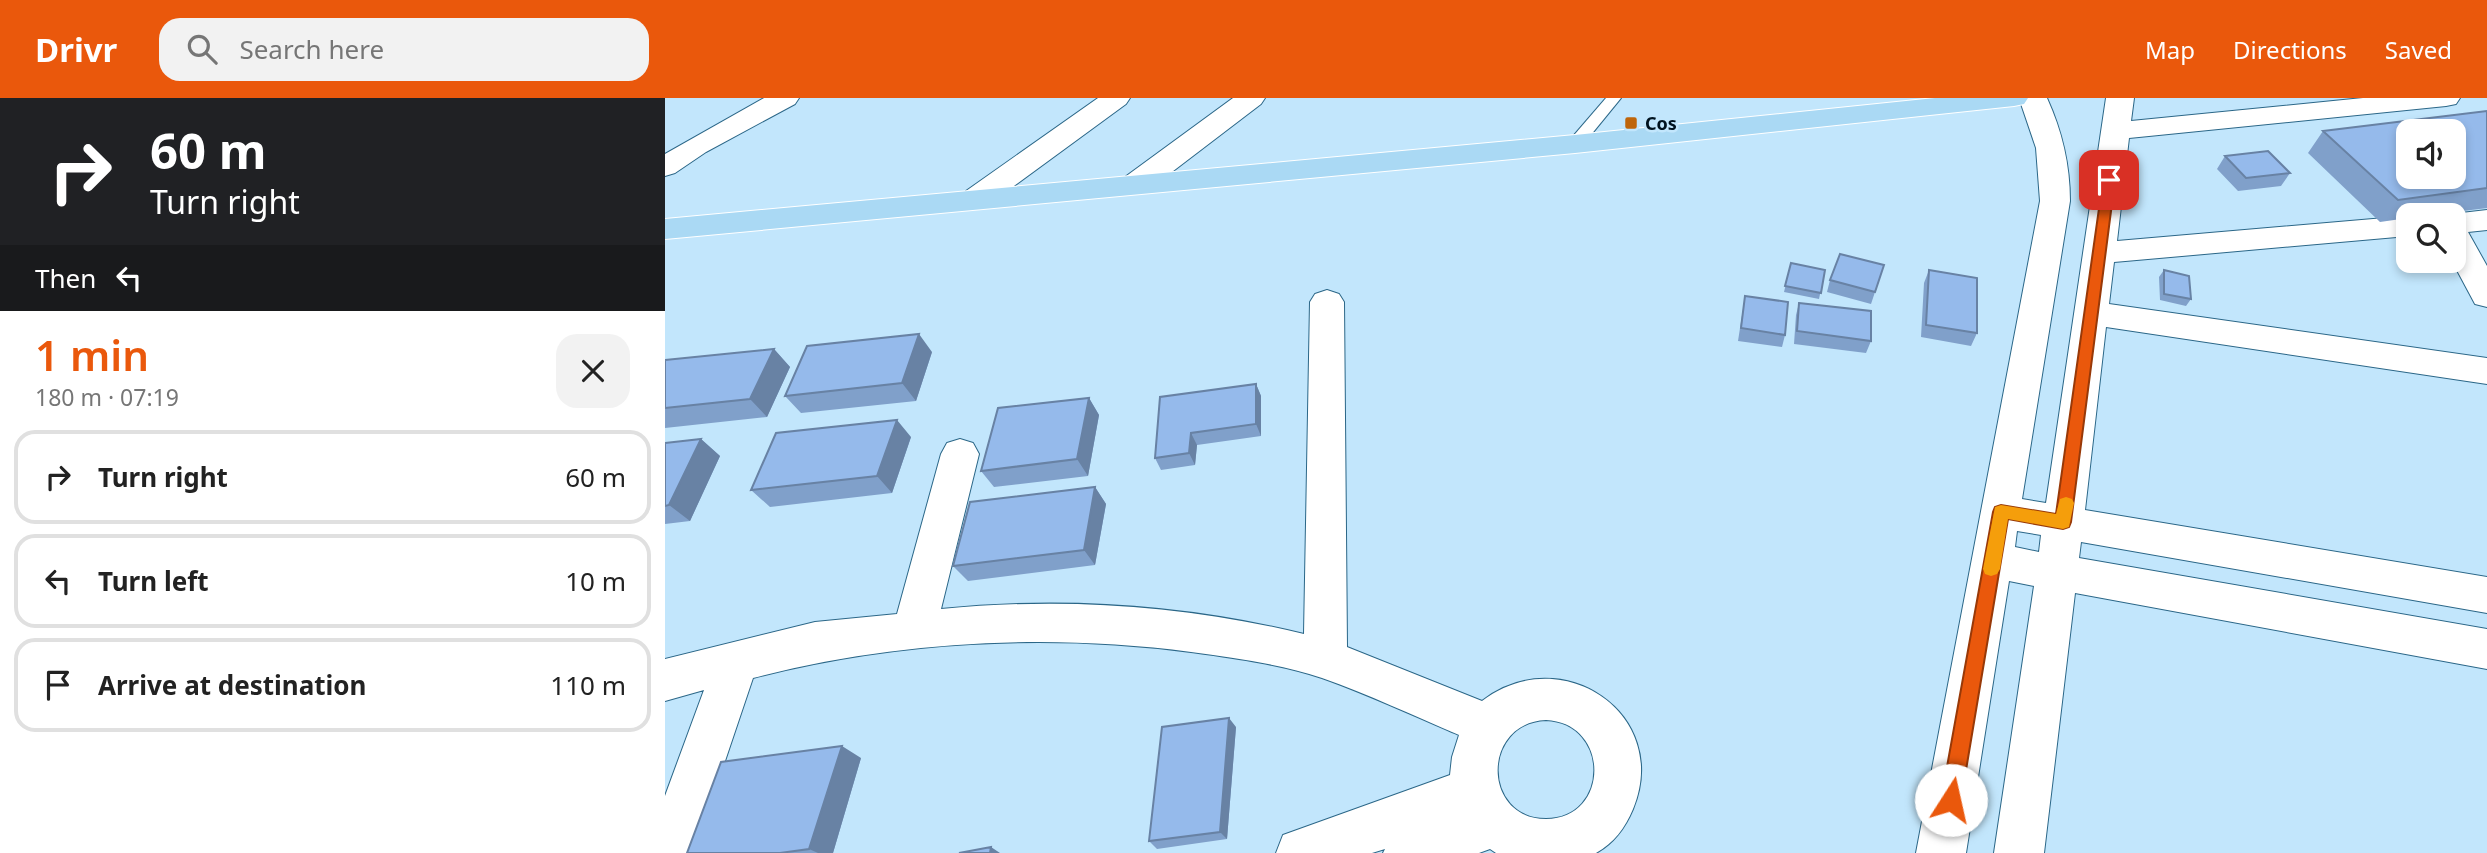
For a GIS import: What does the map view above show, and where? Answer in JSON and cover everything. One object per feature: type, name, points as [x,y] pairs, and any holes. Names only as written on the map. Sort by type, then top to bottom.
[{"type":"main road","points":[[665,229],[1575,144],[2014,98]]},
{"type":"street","points":[[665,167],[696,146],[785,98]]},
{"type":"street","points":[[977,198],[1116,98]]},
{"type":"street","points":[[1136,184],[1251,98]]},
{"type":"street","points":[[1941,853],[2055,201],[2054,160],[2049,138],[2033,98]]},
{"type":"street","points":[[2019,853],[2117,115],[2446,98]]},
{"type":"street","points":[[2466,221],[2487,219]]},
{"type":"street","points":[[2099,253],[2396,227]]},
{"type":"street","points":[[2466,256],[2487,296]]},
{"type":"street","points":[[1325,659],[1327,302]]},
{"type":"street","points":[[2091,313],[2487,371]]},
{"type":"street","points":[[914,630],[961,454]]},
{"type":"street","points":[[2001,512],[2487,595]]},
{"type":"street","points":[[1993,561],[2487,649]]},
{"type":"street","points":[[665,680],[815,642],[1002,622],[1077,623],[1249,640],[1325,659],[1490,726]]},
{"type":"street","points":[[669,853],[737,660]]},
{"type":"street","points":[[1301,853],[1406,817],[1507,827],[1556,843],[1579,835],[1598,821],[1613,802],[1620,779],[1619,756],[1611,735],[1598,718],[1578,705],[1555,699],[1531,701],[1509,710],[1490,726],[1478,747],[1472,771],[1507,827]]},
{"type":"street","points":[[1408,853],[1507,827]]},
{"type":"lane","points":[[1575,144],[1614,98]]},
{"type":"building","points":[[2487,111],[2487,188],[2398,200],[2323,131],[2396,122],[2396,189],[2466,189],[2466,119],[2421,119]]},
{"type":"building","points":[[2268,151],[2290,173],[2246,178],[2225,156]]},
{"type":"building","points":[[1840,254],[1884,265],[1875,292],[1830,280]]},
{"type":"building","points":[[1791,263],[1825,270],[1821,293],[1785,286]]},
{"type":"building","points":[[1929,270],[1977,278],[1977,333],[1926,325]]},
{"type":"building","points":[[2164,270],[2189,276],[2191,299],[2164,294]]},
{"type":"building","points":[[1745,296],[1788,302],[1785,335],[1741,328]]},
{"type":"building","points":[[1799,303],[1871,311],[1871,341],[1797,331]]},
{"type":"building","points":[[919,334],[902,383],[785,396],[807,346]]},
{"type":"building","points":[[774,349],[750,399],[665,408],[665,360]]},
{"type":"building","points":[[1256,384],[1256,424],[1191,433],[1189,453],[1155,458],[1160,397]]},
{"type":"building","points":[[1089,398],[1077,459],[981,471],[998,408]]},
{"type":"building","points":[[897,420],[877,476],[751,490],[776,433]]},
{"type":"building","points":[[701,439],[669,505],[665,506],[665,443]]},
{"type":"building","points":[[1095,487],[1084,550],[953,566],[970,502]]},
{"type":"building","points":[[1229,718],[1220,832],[1149,841],[1162,727]]},
{"type":"building","points":[[842,746],[809,849],[780,853],[687,853],[721,762]]},
{"type":"building","points":[[991,847],[990,853],[959,853]]},
{"type":"slow traffic","points":[[1991,569],[2001,512],[2063,522],[2066,503]]},
{"type":"place","name":"Cos","points":[[1631,123]]},
{"type":"route","points":[[1951,800],[2001,512],[2063,522],[2109,180]]}]
